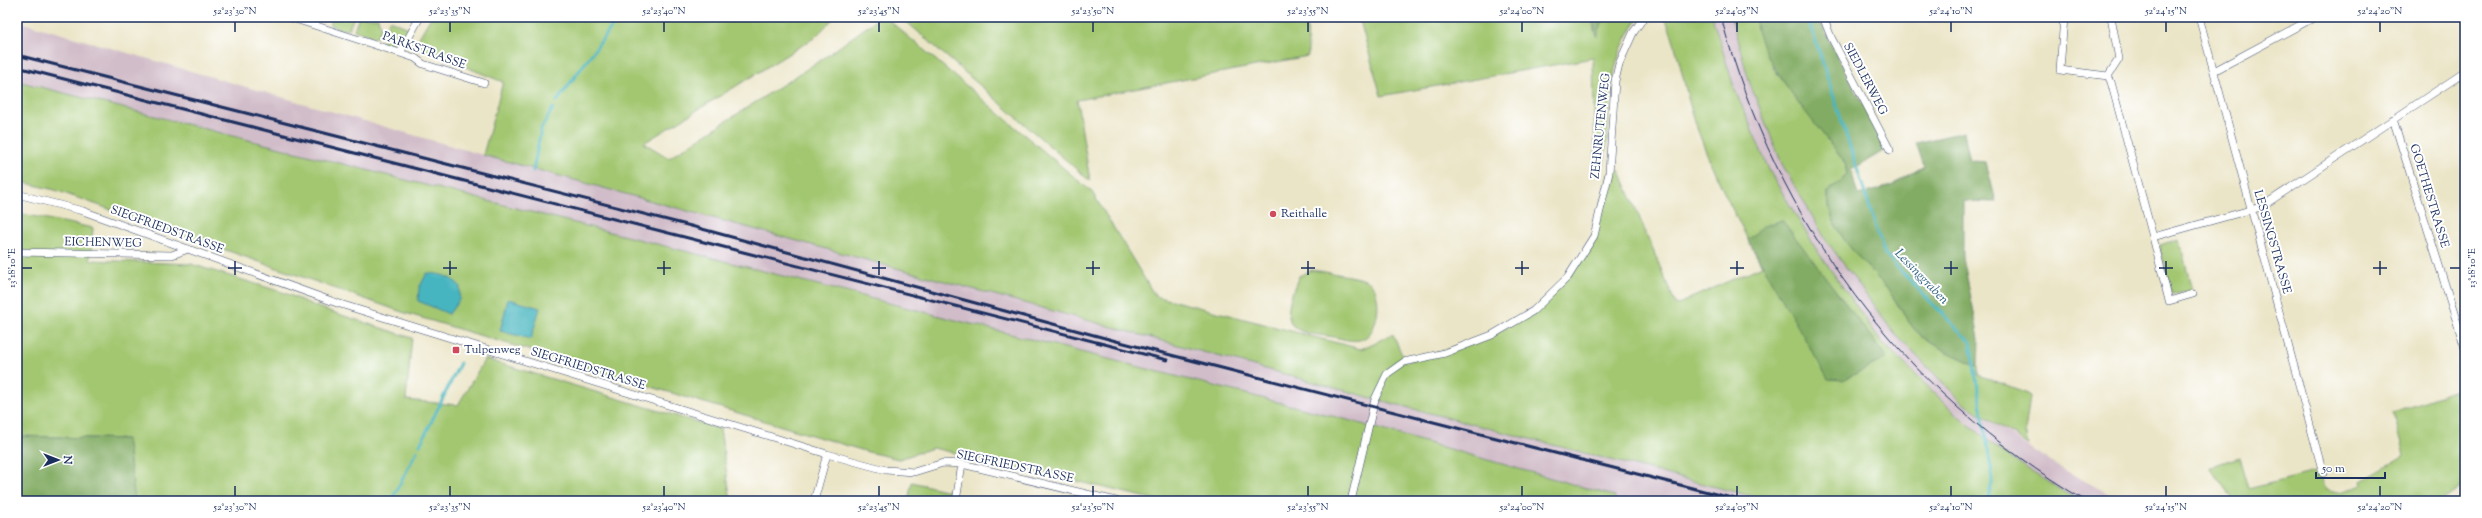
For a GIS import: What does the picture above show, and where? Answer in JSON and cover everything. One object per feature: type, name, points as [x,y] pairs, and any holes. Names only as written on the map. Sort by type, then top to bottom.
[{"type":"street","name":"PARKSTRASSE","points":[[289,17],[415,58],[423,64],[484,83]]},
{"type":"street","points":[[400,53],[420,17]]},
{"type":"street","name":"ZEHNRUTENWEG","points":[[1351,501],[1375,399],[1386,374],[1404,362],[1445,353],[1492,336],[1533,311],[1568,277],[1594,236],[1609,173],[1614,99],[1619,64],[1632,33],[1644,17]]},
{"type":"street","name":"SIEDLERWEG","points":[[1823,17],[1831,37],[1890,150]]},
{"type":"street","points":[[2064,17],[2060,70],[2108,76]]},
{"type":"street","points":[[2108,76],[2119,59],[2110,17]]},
{"type":"street","name":"LESSINGSTRASSE","points":[[2199,17],[2250,210],[2282,320],[2323,473]]},
{"type":"street","points":[[2214,71],[2315,17]]},
{"type":"street","points":[[2153,237],[2261,207],[2465,72]]},
{"type":"street","points":[[2108,76],[2119,108],[2170,301],[2193,294]]},
{"type":"street","name":"GOETHESTRASSE","points":[[2393,119],[2465,348]]},
{"type":"street","name":"SIEGFRIEDSTRASSE","points":[[17,194],[83,211],[337,303],[827,454],[886,470],[914,472],[943,463],[962,464],[1116,501]]},
{"type":"street","name":"EICHENWEG","points":[[17,252],[172,255],[188,249]]},
{"type":"street","points":[[814,501],[827,454]]},
{"type":"street","points":[[956,501],[962,464]]},
{"type":"shaded area","points":[[1712,17],[1731,17],[1750,84],[1782,164],[1826,240],[1893,332],[1963,403],[2055,465],[2122,501],[2079,501],[2007,456],[1955,413],[1881,341],[1816,249],[1770,172],[1735,90]]},
{"type":"shaded area","points":[[17,21],[483,155],[1375,399],[1770,501],[1617,501],[1614,496],[1344,419],[17,81]]},
{"type":"green space","points":[[333,17],[354,17],[349,29],[341,30],[330,25]]},
{"type":"green space","points":[[359,17],[378,18],[381,27],[377,38],[354,30]]},
{"type":"green space","points":[[431,17],[835,17],[814,38],[644,143],[669,158],[824,58],[880,17],[885,17],[1092,192],[1155,296],[1361,349],[1393,334],[1405,362],[1492,336],[1533,311],[1568,277],[1594,236],[1609,173],[1620,171],[1676,305],[1762,266],[1727,198],[1704,146],[1697,128],[1665,17],[1712,17],[1735,90],[1770,172],[1816,249],[1881,341],[1955,413],[2007,456],[2079,501],[1770,501],[1375,399],[483,155],[503,82],[414,46]]},
{"type":"green space","points":[[901,17],[1307,17],[1308,56],[1077,100],[1090,181]]},
{"type":"green space","points":[[1359,17],[1592,17],[1594,31],[1604,17],[1639,17],[1620,53],[1614,71],[1604,164],[1601,168],[1595,161],[1593,58],[1381,96]]},
{"type":"green space","points":[[1592,17],[1604,17],[1597,37]]},
{"type":"green space","points":[[1731,17],[1757,17],[1756,21],[1774,69],[1845,163],[1847,175],[1828,192],[1829,207],[1840,234],[1893,296],[1909,322],[1918,333],[1937,346],[1978,367],[1978,375],[2028,393],[2030,397],[2025,431],[2028,445],[1963,403],[1893,332],[1826,240],[1782,164],[1750,84]]},
{"type":"green space","points":[[1757,17],[1819,17],[1828,39],[1887,149],[1851,170],[1858,195],[1891,186],[1924,166],[1916,143],[1964,132],[1970,161],[1986,162],[1996,202],[1963,201],[1963,257],[1979,339],[1978,367],[1937,346],[1918,333],[1909,322],[1893,296],[1840,234],[1829,207],[1828,192],[1847,175],[1845,163],[1790,92],[1776,70],[1764,49],[1757,31]]},
{"type":"green space","points":[[389,20],[409,28],[398,43],[385,44],[382,42]]},
{"type":"green space","points":[[17,81],[1344,419],[1614,496],[1617,501],[1161,501],[933,448],[899,459],[868,452],[402,312],[55,190],[17,181]]},
{"type":"green space","points":[[17,213],[93,228],[90,260],[191,264],[285,293],[317,307],[412,338],[406,400],[458,405],[485,359],[720,429],[731,501],[135,501],[127,439],[17,436]]},
{"type":"green space","points":[[1782,220],[1887,358],[1843,380],[1828,379],[1748,240],[1762,227]]},
{"type":"green space","points":[[2179,239],[2192,290],[2172,295],[2159,245]]},
{"type":"green space","points":[[1312,270],[1359,278],[1369,282],[1376,294],[1378,310],[1374,326],[1366,337],[1358,340],[1350,340],[1309,333],[1294,327],[1290,321],[1289,314],[1291,297],[1299,276]]},
{"type":"green space","points":[[2465,387],[2465,485],[2441,501],[2229,501],[2232,498],[2209,467],[2239,457],[2248,489],[2319,471],[2326,490],[2331,492],[2344,491],[2363,484],[2362,480],[2405,455],[2393,412]]},
{"type":"green space","points":[[17,436],[127,439],[135,501],[17,501]]},
{"type":"green space","points":[[912,482],[953,492],[951,501],[908,501]]},
{"type":"water","points":[[427,273],[445,276],[460,286],[459,300],[449,314],[418,301],[419,288]]},
{"type":"water","points":[[508,299],[540,308],[531,339],[500,331]]},
{"type":"waterway","points":[[557,101],[619,17]]},
{"type":"waterway","name":"Lessinggraben","points":[[1808,17],[1885,255],[1970,342],[1993,480],[1987,501]]},
{"type":"waterway","points":[[533,171],[541,129],[553,108]]},
{"type":"waterway","points":[[420,445],[460,363]]},
{"type":"waterway","points":[[391,501],[417,451]]},
{"type":"tram line","points":[[1721,17],[1745,93],[1776,165],[1812,232],[1855,296],[1904,355],[1959,408],[2019,457],[2086,501]]},
{"type":"railway","points":[[17,55],[691,226],[1116,341],[1743,501]]},
{"type":"railway","points":[[17,67],[1167,360]]},
{"type":"place","name":"Reithalle","points":[[1273,214]]},
{"type":"place","name":"Tulpenweg","points":[[456,350]]}]
